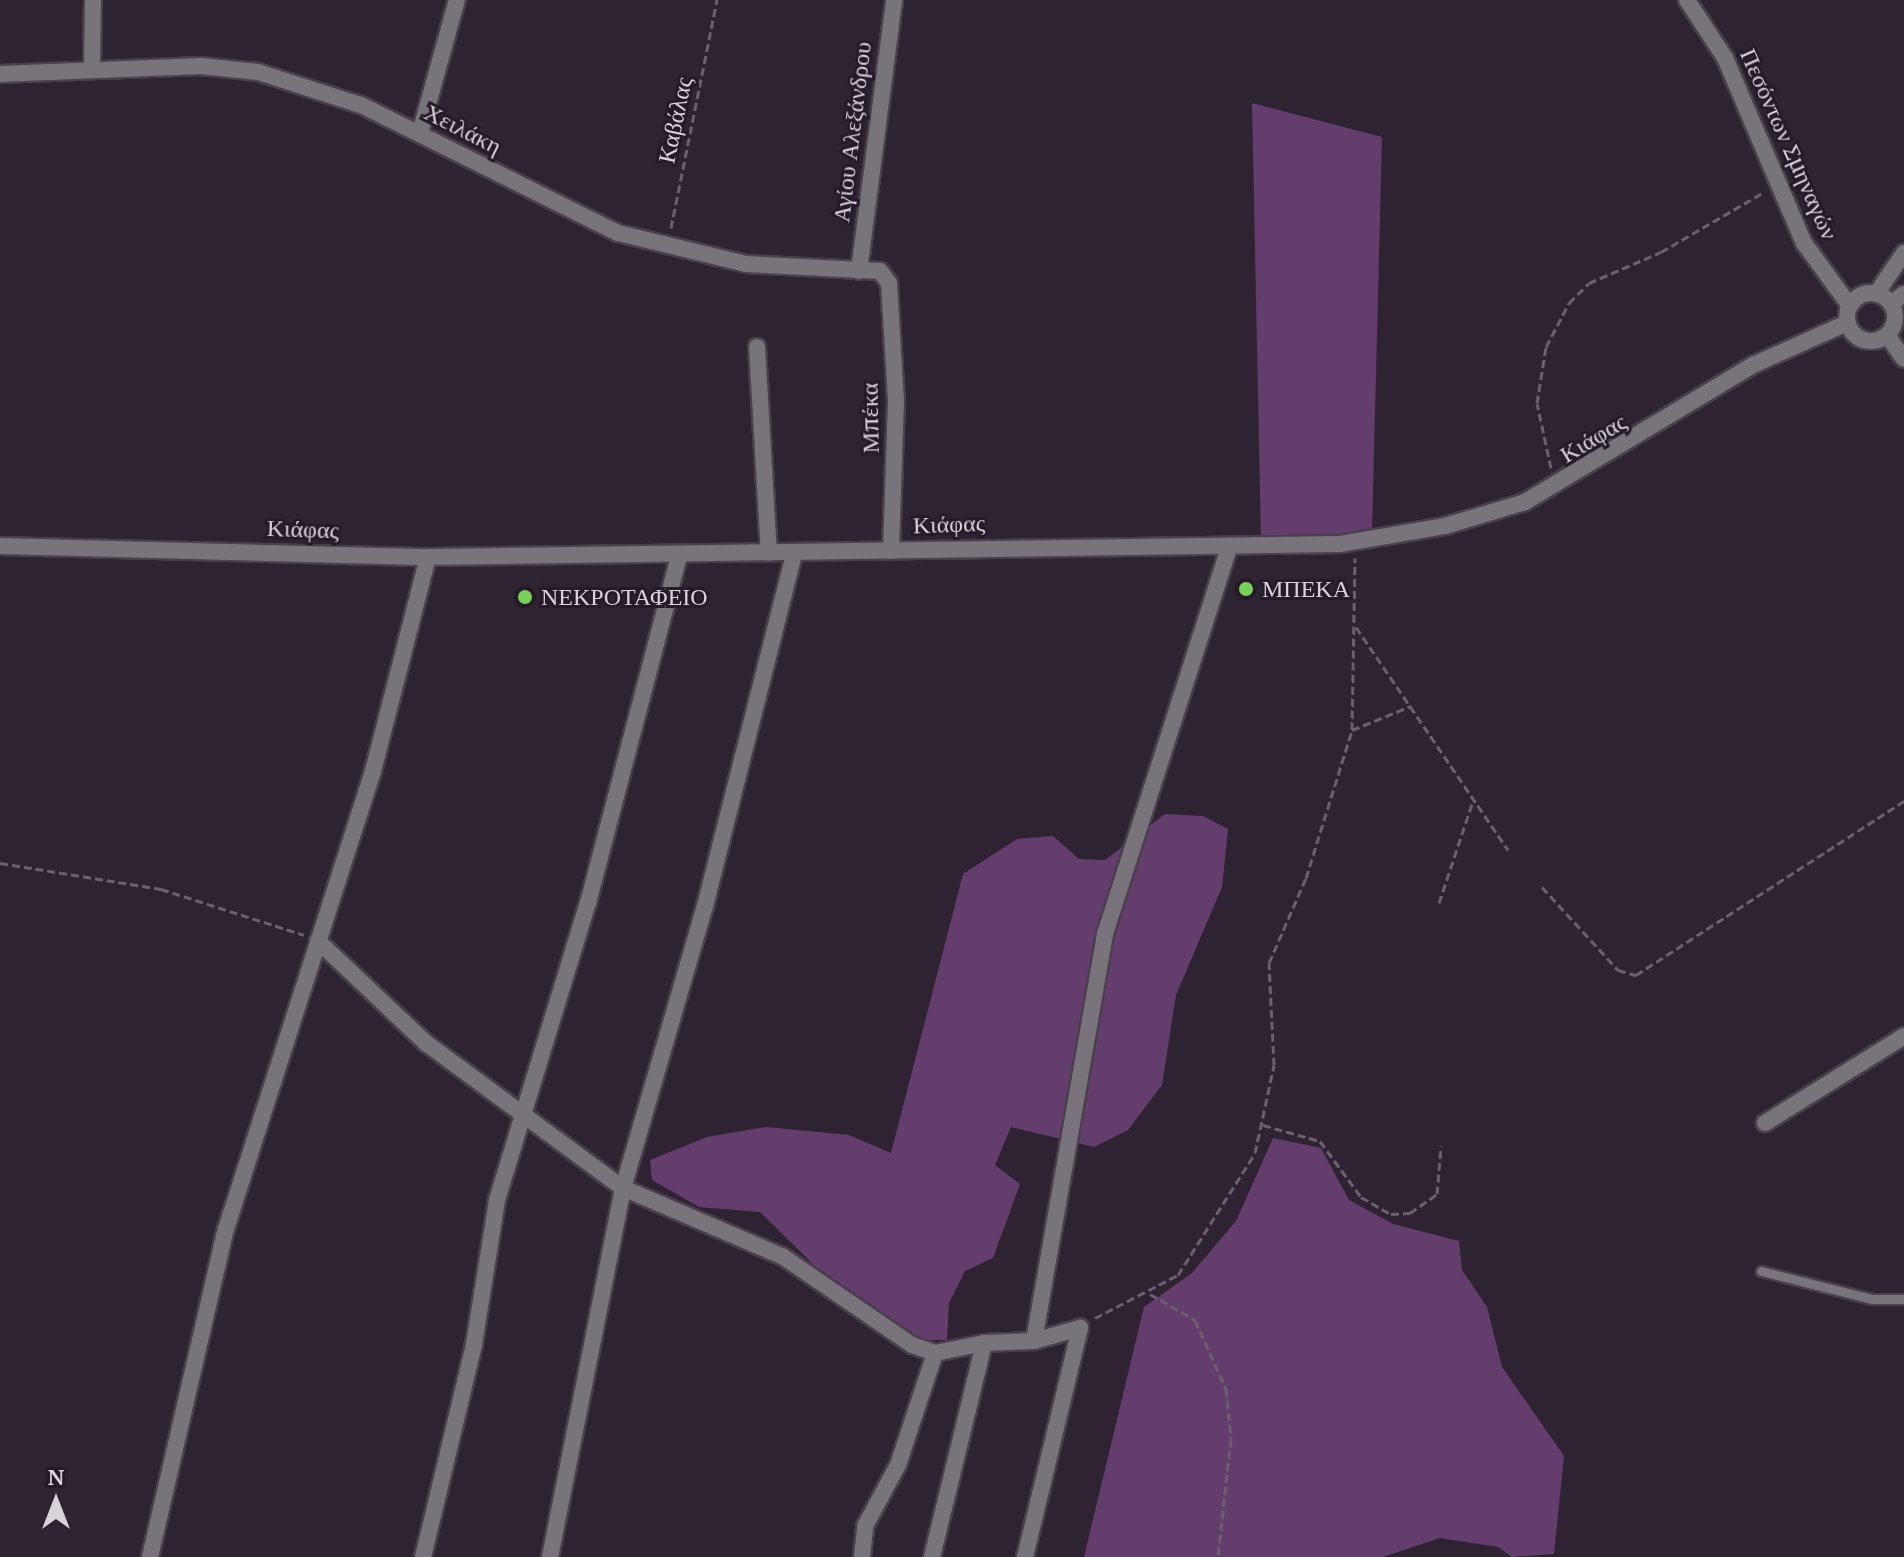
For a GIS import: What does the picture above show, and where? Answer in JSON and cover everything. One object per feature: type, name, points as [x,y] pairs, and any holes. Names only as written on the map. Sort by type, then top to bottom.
[{"type":"street","points":[[92,68],[93,0]]},
{"type":"street","points":[[420,133],[457,0]]},
{"type":"street","name":"Αγίου Αλεξάνδρου","points":[[859,271],[894,0]]},
{"type":"street","name":"Πεσόντων Σμηναγών","points":[[1687,0],[1725,58],[1804,243],[1850,306]]},
{"type":"street","name":"Χειλάκη","points":[[0,74],[92,68],[258,72],[309,84],[420,133],[530,194],[667,248],[746,264],[880,271],[889,283]]},
{"type":"street","points":[[1876,294],[1898,299],[1895,320],[1887,335],[1864,340],[1847,323],[1850,306],[1876,294],[1904,253]]},
{"type":"street","name":"Μπέκα","points":[[889,283],[896,400],[891,551]]},
{"type":"street","name":"Κιάφας","points":[[0,546],[428,557],[1229,548],[1355,542],[1492,515],[1561,485],[1753,365],[1847,323]]},
{"type":"street","points":[[1887,335],[1904,359]]},
{"type":"street","points":[[757,347],[769,553]]},
{"type":"street","points":[[1034,1341],[1105,934],[1229,548]]},
{"type":"street","points":[[550,1557],[623,1188],[701,921],[794,553]]},
{"type":"street","points":[[423,1557],[474,1344],[497,1200],[588,903],[679,555]]},
{"type":"street","points":[[150,1557],[226,1229],[373,771],[428,557]]},
{"type":"street","points":[[318,941],[344,972],[521,1116],[623,1188],[782,1256],[858,1311],[935,1353],[984,1343],[1034,1341],[1080,1328],[1025,1557]]},
{"type":"street","points":[[1765,1123],[1904,1036]]},
{"type":"street","points":[[932,1557],[984,1343]]},
{"type":"street","points":[[862,1557],[865,1526],[898,1465],[935,1353]]},
{"type":"lane","points":[[1761,1271],[1872,1299],[1904,1299]]},
{"type":"path","name":"Καβάλας","points":[[667,248],[717,0]]},
{"type":"path","points":[[1561,485],[1542,453],[1537,403],[1546,347],[1569,303],[1589,283],[1712,225],[1779,182]]},
{"type":"path","points":[[1080,1328],[1150,1294],[1196,1255],[1255,1153],[1274,1065],[1269,963],[1306,878],[1352,730],[1355,542]]},
{"type":"path","points":[[1356,627],[1508,850]]},
{"type":"path","points":[[1352,730],[1412,706]]},
{"type":"path","points":[[1439,903],[1473,801]]},
{"type":"path","points":[[1542,887],[1618,970],[1636,975],[1904,801]]},
{"type":"path","points":[[0,863],[161,889],[318,941]]},
{"type":"path","points":[[1263,1125],[1320,1141],[1361,1197],[1391,1214],[1410,1213],[1437,1194],[1441,1146]]},
{"type":"path","points":[[1150,1294],[1195,1320],[1226,1389],[1231,1439],[1218,1557]]},
{"type":"shaded area","points":[[1252,103],[1382,137],[1372,531],[1261,540]]},
{"type":"shaded area","points":[[1165,814],[1203,816],[1228,829],[1222,887],[1176,995],[1162,1085],[1128,1130],[1094,1147],[1011,1127],[995,1165],[1020,1184],[993,1258],[965,1271],[949,1303],[947,1340],[927,1340],[887,1322],[825,1276],[760,1212],[699,1207],[652,1180],[650,1160],[707,1137],[766,1127],[849,1135],[891,1153],[963,874],[1017,839],[1053,836],[1079,859],[1105,860]]},
{"type":"shaded area","points":[[1273,1138],[1321,1148],[1349,1200],[1393,1224],[1459,1241],[1462,1270],[1487,1307],[1502,1367],[1564,1456],[1554,1554],[1512,1557],[1498,1547],[1440,1538],[1383,1557],[1084,1557],[1144,1307],[1192,1273],[1236,1221]]},
{"type":"place","name":"ΜΠΕΚΑ","points":[[1246,589]]},
{"type":"place","name":"ΝΕΚΡΟΤΑΦΕΙΟ","points":[[525,597]]}]
